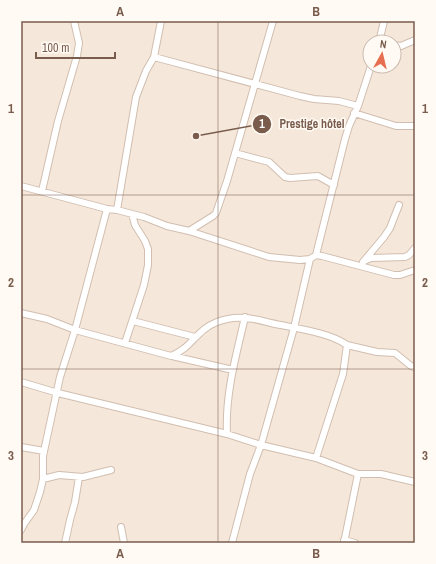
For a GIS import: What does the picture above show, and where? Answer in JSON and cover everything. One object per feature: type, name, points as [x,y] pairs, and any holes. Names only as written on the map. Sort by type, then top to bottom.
[{"type":"street","points":[[42,191],[58,121],[77,56],[78,43],[74,21]]},
{"type":"street","points":[[117,210],[136,97],[146,71],[154,57],[161,21]]},
{"type":"street","points":[[189,231],[216,213],[273,21]]},
{"type":"street","points":[[381,34],[384,21]]},
{"type":"street","points":[[402,46],[415,40]]},
{"type":"street","points":[[154,57],[300,96],[339,101],[358,106]]},
{"type":"street","points":[[21,186],[154,220],[167,226],[189,231],[269,257],[290,260],[310,259],[316,255],[345,139],[368,74]]},
{"type":"street","points":[[354,113],[396,126],[415,126]]},
{"type":"street","points":[[235,152],[269,162],[285,177],[318,176],[334,185]]},
{"type":"street","points":[[360,264],[390,228],[399,205]]},
{"type":"street","points":[[21,530],[38,502],[43,479],[44,451],[64,361],[75,330],[107,209]]},
{"type":"street","points":[[125,343],[144,285],[148,265],[148,250],[145,241],[135,225],[132,214]]},
{"type":"street","points":[[360,264],[371,258],[405,257],[415,248]]},
{"type":"street","points":[[316,255],[360,264],[394,275],[400,275],[415,270]]},
{"type":"street","points":[[232,543],[250,474],[261,445],[294,328],[310,259]]},
{"type":"street","points":[[21,313],[47,319],[75,330],[171,356],[233,370]]},
{"type":"street","points":[[227,434],[227,405],[233,370],[245,318]]},
{"type":"street","points":[[171,356],[183,350],[205,328],[218,321],[245,318],[336,338],[347,345],[377,352],[395,353],[411,366],[415,367]]},
{"type":"street","points":[[133,321],[195,337]]},
{"type":"street","points":[[316,458],[342,374],[347,345]]},
{"type":"street","points":[[21,382],[58,393],[227,434],[261,445],[316,458],[358,474],[381,474],[415,482]]},
{"type":"street","points":[[21,447],[44,451]]},
{"type":"street","points":[[43,479],[59,475],[79,477],[89,476],[110,470]]},
{"type":"street","points":[[355,543],[344,542],[358,474]]},
{"type":"street","points":[[65,543],[75,502],[79,477]]},
{"type":"street","points":[[122,527],[124,543]]},
{"type":"shaded area","points":[[21,21],[415,21],[415,543],[21,543]]},
{"type":"place","name":"Prestige hôtel","points":[[196,136]]}]
